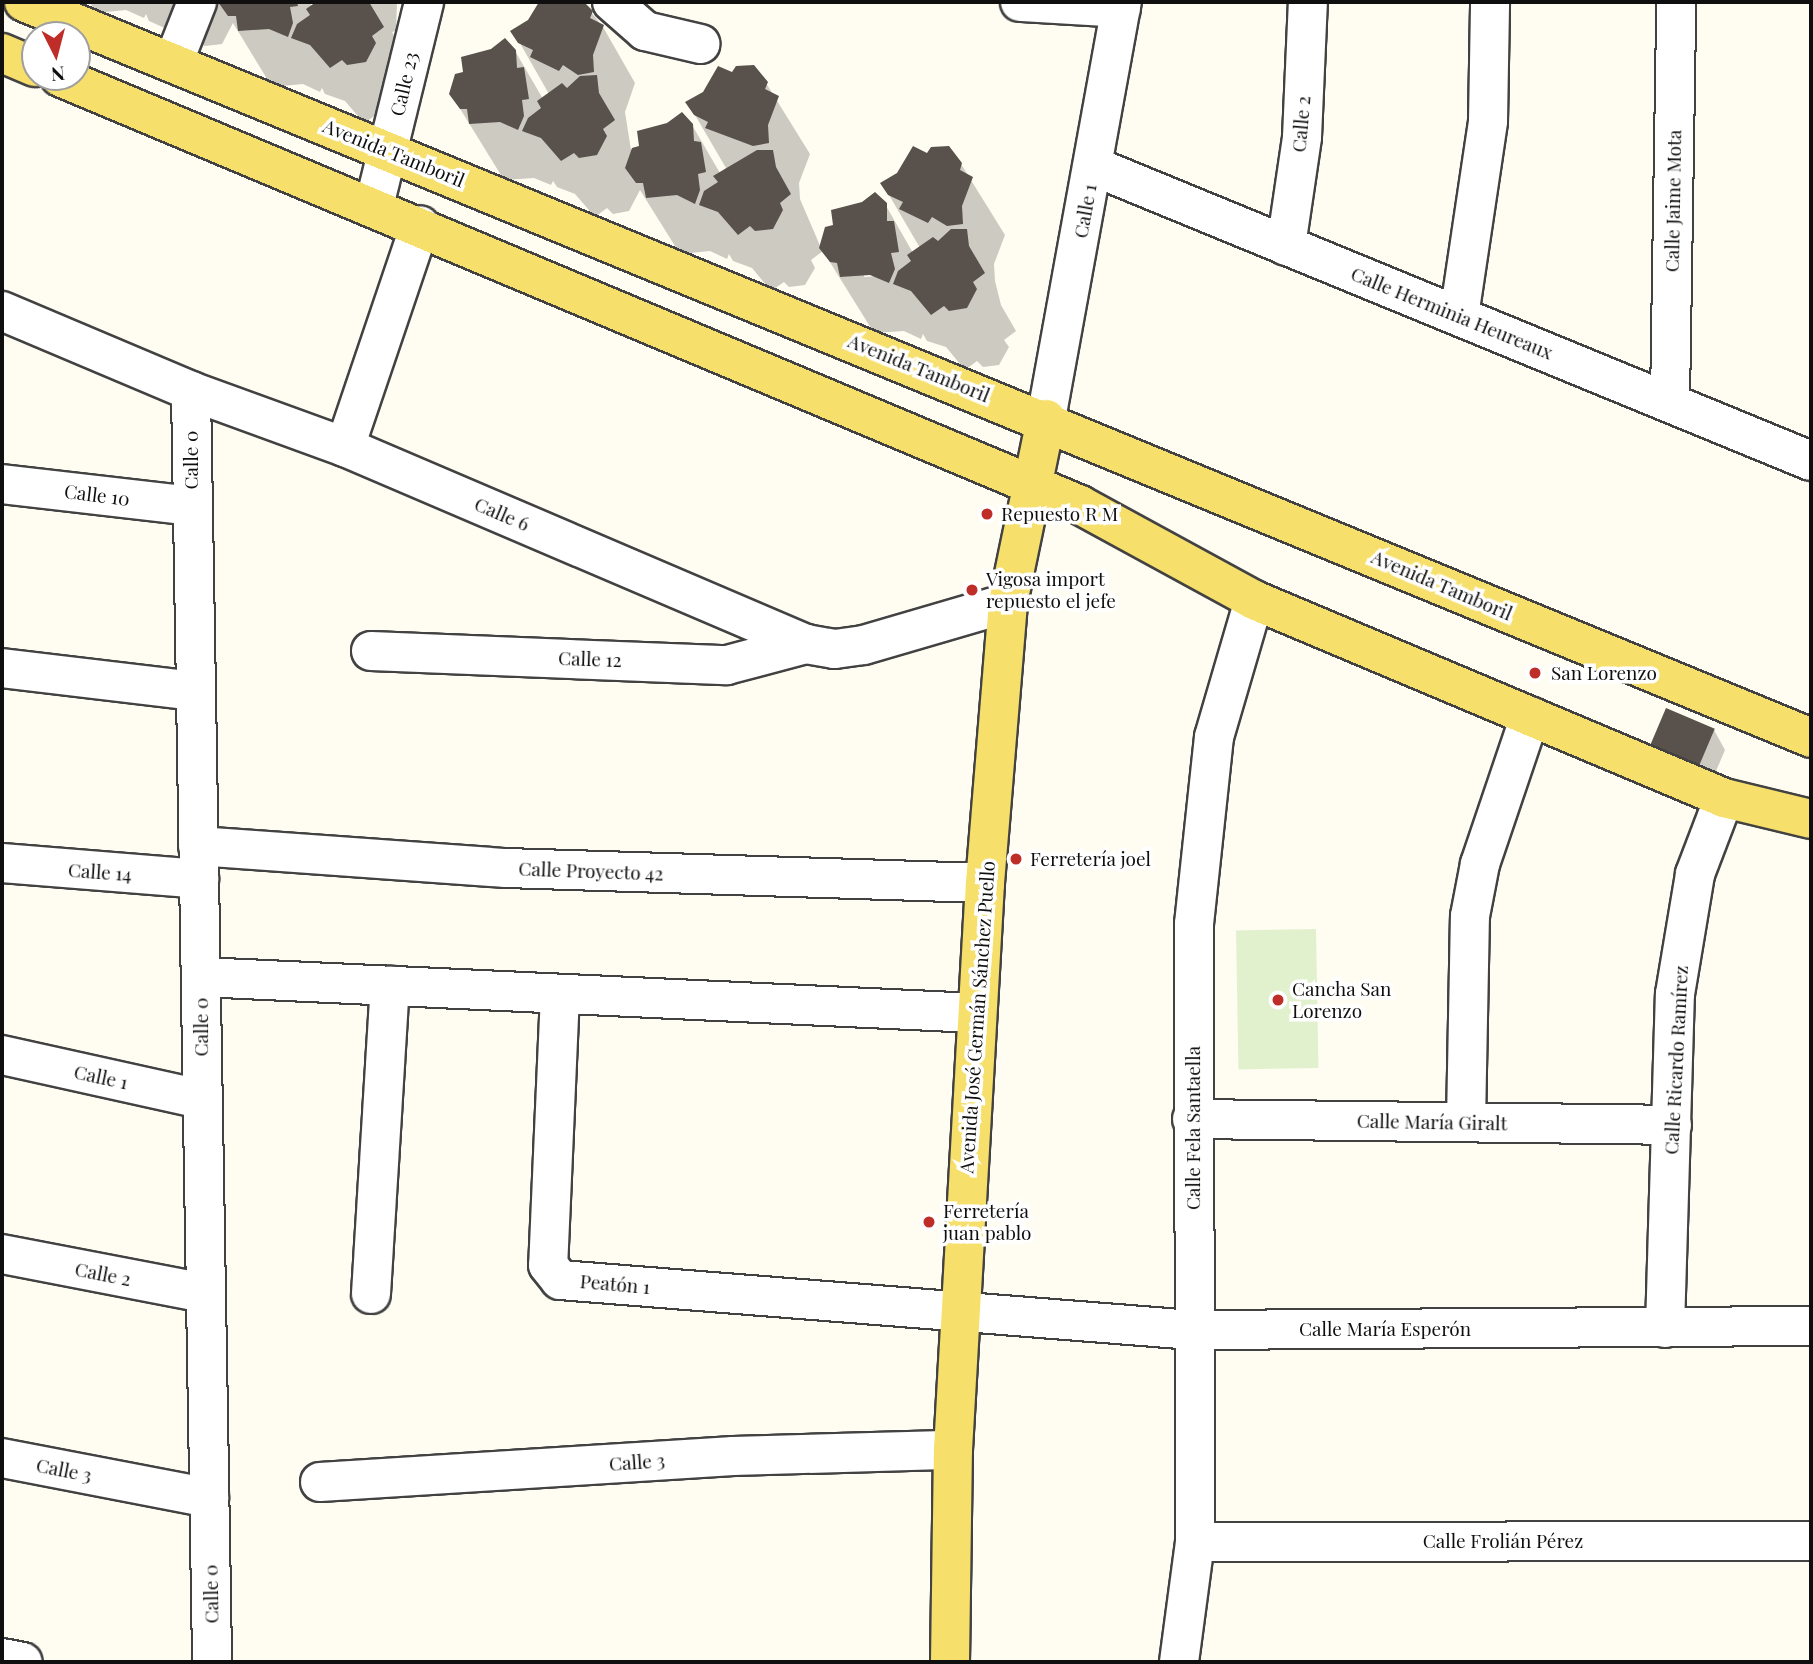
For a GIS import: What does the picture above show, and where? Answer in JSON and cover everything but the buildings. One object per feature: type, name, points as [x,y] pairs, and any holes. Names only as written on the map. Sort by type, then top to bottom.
[{"type":"main road","name":"Avenida Tamboril","points":[[24,2],[1046,419],[1811,738]]},
{"type":"main road","points":[[2,53],[21,61]]},
{"type":"main road","points":[[91,90],[420,225],[1080,505],[1254,600],[1724,798],[1811,819]]},
{"type":"main road","name":"Avenida José Germán Sánchez Puello","points":[[950,1662],[953,1450],[985,883],[1008,603],[1046,419]]},
{"type":"street","points":[[173,63],[197,2]]},
{"type":"street","name":"Calle 23","points":[[373,206],[424,2]]},
{"type":"street","points":[[612,2],[645,30],[701,44]]},
{"type":"street","points":[[1020,2],[1121,5]]},
{"type":"street","name":"Calle 2","points":[[1286,246],[1301,137],[1308,2]]},
{"type":"street","points":[[1459,316],[1488,121],[1490,2]]},
{"type":"street","name":"Calle Jaime Mota","points":[[1670,401],[1676,2]]},
{"type":"street","name":"Calle 1","points":[[1046,419],[1121,5]]},
{"type":"street","name":"Calle Herminia Heureaux","points":[[1093,166],[1811,461]]},
{"type":"street","points":[[345,447],[420,225]]},
{"type":"street","name":"Calle 6","points":[[2,311],[191,391],[345,447],[806,644],[835,649],[864,645],[1008,603]]},
{"type":"street","name":"Calle 0","points":[[191,391],[212,1662]]},
{"type":"street","name":"Calle 10","points":[[2,484],[191,506]]},
{"type":"street","name":"Calle Fela Santaella","points":[[1179,1662],[1195,1542],[1192,1330],[1194,924],[1214,737],[1254,600]]},
{"type":"street","name":"Calle 12","points":[[371,651],[727,665],[806,644]]},
{"type":"street","points":[[2,668],[194,691]]},
{"type":"street","points":[[1466,1122],[1470,916],[1480,864],[1530,716]]},
{"type":"street","name":"Calle Ricardo Ramírez","points":[[1665,1328],[1675,994],[1695,874],[1724,798]]},
{"type":"street","name":"Calle Proyecto 42","points":[[199,862],[985,883]]},
{"type":"street","name":"Calle 14","points":[[2,863],[199,862]]},
{"type":"street","points":[[201,978],[976,1013]]},
{"type":"street","points":[[371,1294],[390,986]]},
{"type":"street","name":"Peatón 1","points":[[560,994],[548,1265],[551,1273],[561,1280],[960,1313]]},
{"type":"street","name":"Calle 1","points":[[2,1055],[201,1099]]},
{"type":"street","name":"Calle María Giralt","points":[[1192,1119],[1672,1125]]},
{"type":"street","name":"Calle 2","points":[[2,1254],[205,1293]]},
{"type":"street","name":"Calle María Esperón","points":[[960,1313],[1192,1330],[1811,1326]]},
{"type":"street","name":"Calle 3","points":[[320,1482],[733,1456],[953,1450]]},
{"type":"street","name":"Calle 3","points":[[2,1458],[209,1498]]},
{"type":"street","name":"Calle Frolián Pérez","points":[[1195,1542],[1811,1541]]},
{"type":"street","points":[[2,1658],[23,1662]]},
{"type":"green space","name":"Cancha San Lorenzo","points":[[1316,929],[1318,1068],[1238,1069],[1236,930]]},
{"type":"place","name":"Repuesto R M","points":[[987,514]]},
{"type":"place","name":"Vigosa import repuesto el jefe","points":[[972,590]]},
{"type":"place","name":"San Lorenzo","points":[[1535,673]]},
{"type":"place","name":"Ferretería joel","points":[[1016,859]]},
{"type":"place","name":"Cancha San Lorenzo","points":[[1278,1000]]},
{"type":"place","name":"Ferretería juan pablo","points":[[929,1222]]}]
